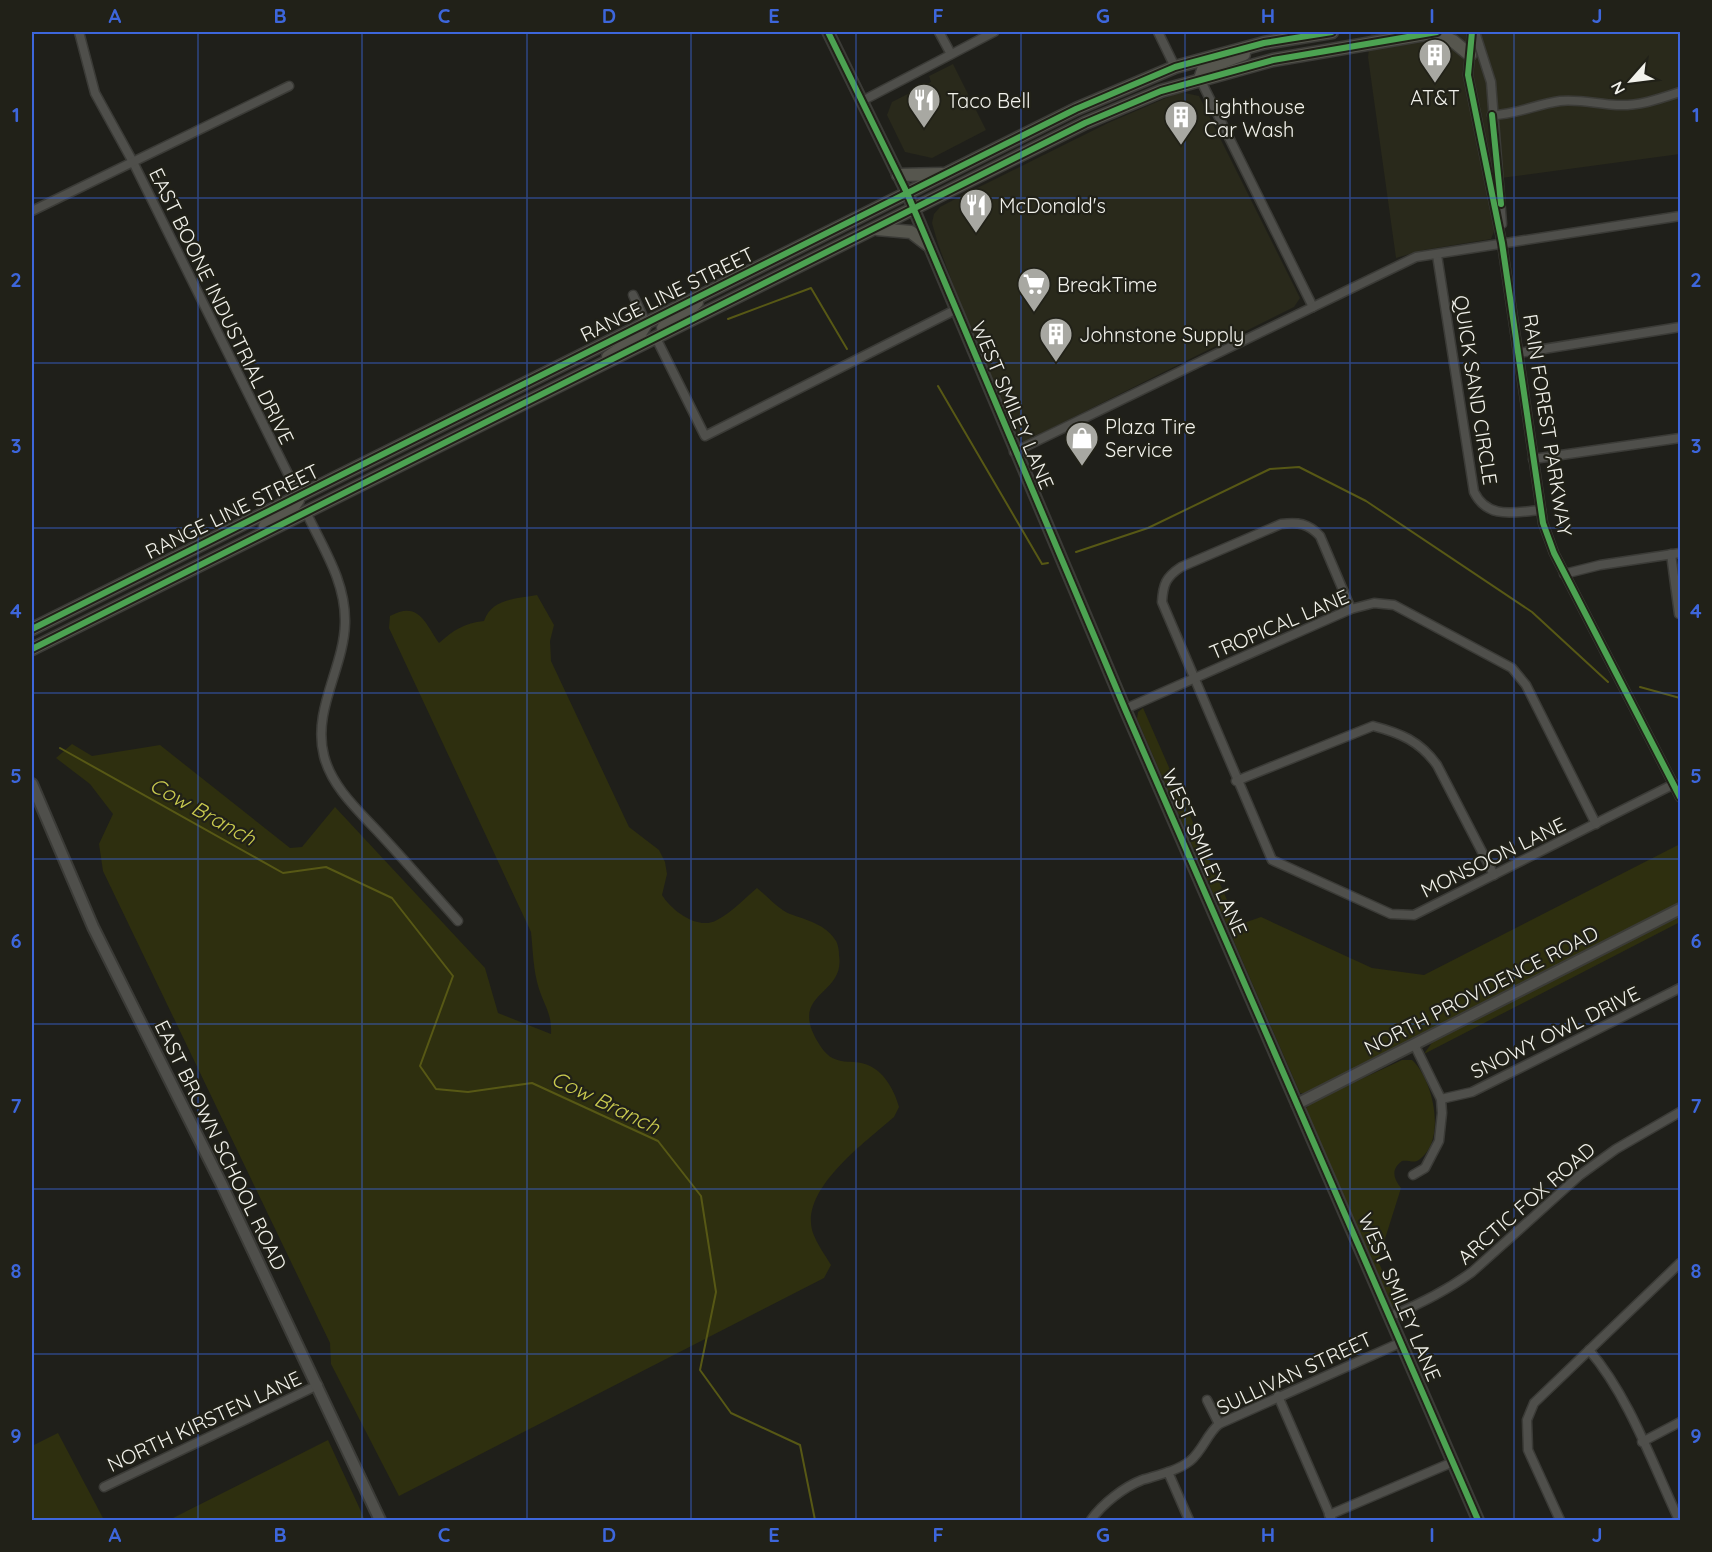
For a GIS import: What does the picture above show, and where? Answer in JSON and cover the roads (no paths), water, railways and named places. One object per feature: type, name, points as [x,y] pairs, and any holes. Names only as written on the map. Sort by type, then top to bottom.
[{"type":"main road","name":"RANGE LINE STREET","points":[[32,629],[1076,109],[1175,67],[1269,42],[1332,32]]},
{"type":"main road","name":"RANGE LINE STREET","points":[[32,649],[1117,109],[1200,79],[1273,60],[1435,32]]},
{"type":"main road","points":[[1435,32],[1453,41],[1470,55]]},
{"type":"main road","points":[[1200,79],[1203,70],[1208,67],[1231,60],[1269,42]]},
{"type":"main road","points":[[1117,109],[1149,87],[1174,75],[1175,67]]},
{"type":"main road","points":[[898,175],[946,174]]},
{"type":"main road","points":[[873,229],[910,232],[928,245]]},
{"type":"main road","points":[[656,338],[661,329],[684,314],[704,294]]},
{"type":"main road","points":[[591,371],[616,349],[638,337],[646,323]]},
{"type":"main road","points":[[306,513],[315,500],[348,472]]},
{"type":"main road","points":[[237,547],[294,506],[299,496]]},
{"type":"street","name":"EAST BOONE INDUSTRIAL DRIVE","points":[[79,32],[95,93],[133,162],[299,496]]},
{"type":"street","name":"WEST SMILEY LANE","points":[[828,32],[914,209],[1014,452],[1391,1316],[1478,1521]]},
{"type":"street","points":[[939,32],[951,54]]},
{"type":"street","points":[[862,101],[994,32]]},
{"type":"street","points":[[1158,32],[1175,67]]},
{"type":"street","name":"RAIN FOREST PARKWAY","points":[[1473,32],[1468,75],[1502,243],[1533,459],[1548,540],[1680,797]]},
{"type":"street","name":"RAIN FOREST PARKWAY","points":[[1473,32],[1491,82],[1492,115],[1501,194],[1502,243]]},
{"type":"street","points":[[1200,79],[1313,307]]},
{"type":"street","points":[[32,211],[289,86]]},
{"type":"street","points":[[1492,115],[1509,115],[1538,105],[1563,101],[1618,105],[1641,104],[1680,92]]},
{"type":"street","points":[[1014,452],[1416,257],[1680,216]]},
{"type":"street","name":"QUICK SAND CIRCLE","points":[[1437,255],[1474,492],[1484,508],[1493,511],[1541,510]]},
{"type":"street","points":[[633,295],[646,323]]},
{"type":"street","points":[[656,338],[705,436],[955,310]]},
{"type":"street","points":[[1519,353],[1680,327]]},
{"type":"street","points":[[1533,459],[1680,438]]},
{"type":"street","points":[[306,513],[336,573],[343,595],[345,624],[320,736],[324,757],[332,777],[354,805],[458,921]]},
{"type":"street","name":"MONSOON LANE","points":[[1351,609],[1320,536],[1313,529],[1296,522],[1281,524],[1181,567],[1169,575],[1162,585],[1162,602],[1193,680],[1272,860],[1390,914],[1414,915],[1674,784]]},
{"type":"street","points":[[1564,574],[1600,565],[1676,553],[1679,615]]},
{"type":"street","name":"TROPICAL LANE","points":[[1125,709],[1351,609],[1374,603],[1394,605],[1512,668],[1526,685],[1596,824]]},
{"type":"street","points":[[1236,781],[1372,726],[1390,730],[1426,749],[1437,765],[1494,875]]},
{"type":"street","name":"EAST BROWN SCHOOL ROAD","points":[[32,784],[93,927],[221,1183],[380,1521]]},
{"type":"street","name":"NORTH PROVIDENCE ROAD","points":[[1297,1104],[1680,909]]},
{"type":"street","name":"SNOWY OWL DRIVE","points":[[1441,1099],[1472,1092],[1680,988]]},
{"type":"street","points":[[1413,1175],[1425,1168],[1439,1142],[1441,1099],[1414,1044]]},
{"type":"street","name":"ARCTIC FOX ROAD","points":[[1391,1316],[1431,1299],[1452,1287],[1472,1272],[1580,1174],[1616,1149],[1680,1112]]},
{"type":"street","points":[[1560,1521],[1528,1450],[1527,1420],[1534,1403],[1680,1263]]},
{"type":"street","name":"SULLIVAN STREET","points":[[1091,1521],[1115,1496],[1139,1481],[1168,1472],[1190,1461],[1203,1446],[1211,1431],[1220,1424],[1402,1342]]},
{"type":"street","points":[[1589,1350],[1621,1394],[1679,1521]]},
{"type":"street","name":"NORTH KIRSTEN LANE","points":[[104,1487],[318,1385]]},
{"type":"street","points":[[1278,1396],[1331,1518],[1453,1462]]},
{"type":"street","points":[[1207,1400],[1220,1424]]},
{"type":"street","points":[[1642,1442],[1680,1422]]},
{"type":"street","points":[[1168,1472],[1189,1521]]},
{"type":"waterway","points":[[728,319],[811,288],[847,349]]},
{"type":"waterway","points":[[938,386],[1042,564],[1048,563]]},
{"type":"waterway","points":[[1076,552],[1148,528],[1270,469],[1299,467],[1366,501],[1532,612],[1608,682]]},
{"type":"waterway","points":[[1640,687],[1680,698]]},
{"type":"waterway","name":"Cow Branch","points":[[60,748],[283,873],[326,867],[392,898],[453,976],[420,1066],[436,1089],[468,1092],[532,1083],[658,1141],[701,1196],[716,1292],[700,1370],[731,1413],[800,1445],[815,1520]]},
{"type":"place","name":"AT&T","points":[[1435,84]]},
{"type":"place","name":"Taco Bell","points":[[924,129]]},
{"type":"place","name":"Lighthouse Car Wash","points":[[1181,146]]},
{"type":"place","name":"McDonald's","points":[[976,234]]},
{"type":"place","name":"BreakTime","points":[[1034,313]]},
{"type":"place","name":"Johnstone Supply","points":[[1056,363]]},
{"type":"place","name":"Plaza Tire Service","points":[[1082,467]]}]
